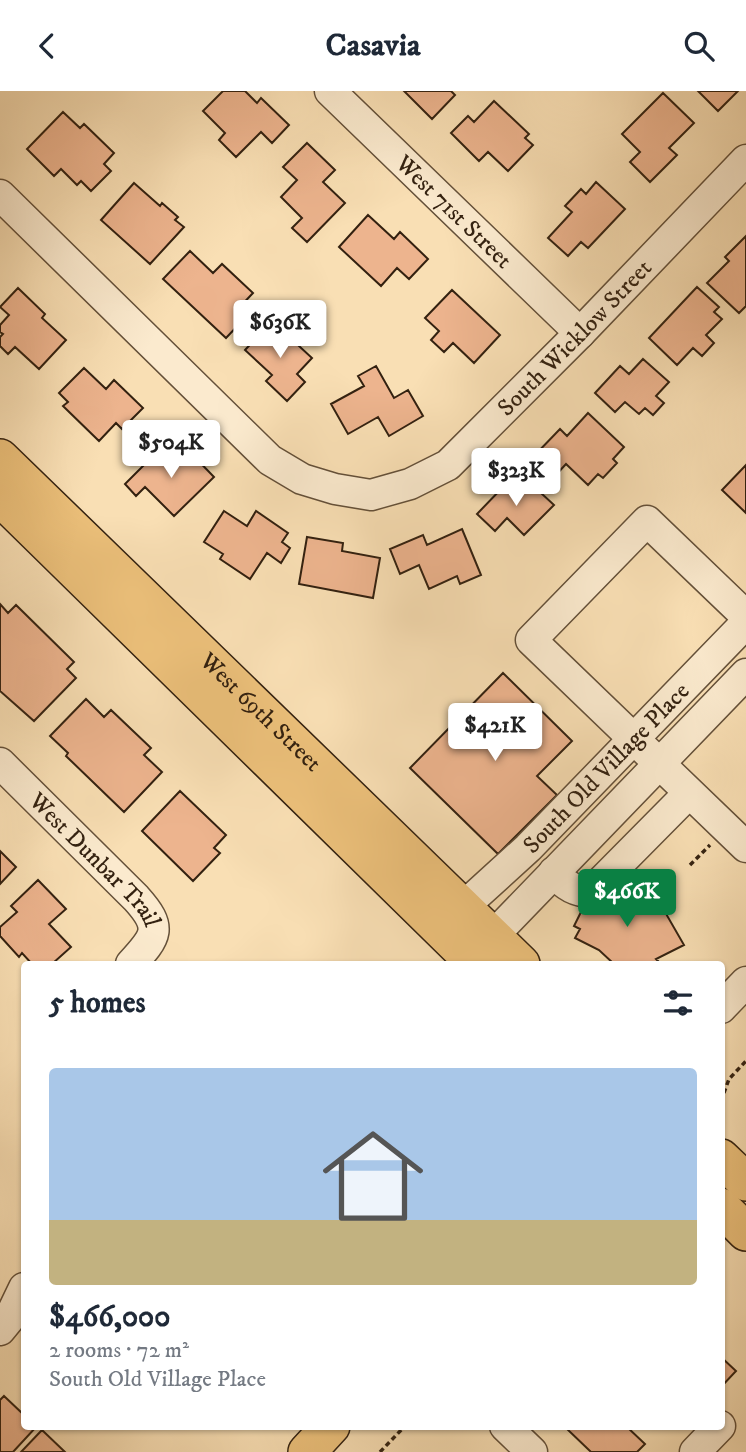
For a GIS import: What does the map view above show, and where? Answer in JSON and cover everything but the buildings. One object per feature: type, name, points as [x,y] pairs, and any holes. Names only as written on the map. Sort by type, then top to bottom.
[{"type":"main road","name":"West 69th Street","points":[[0,458],[462,908],[484,950]]},
{"type":"main road","name":"West 69th Street","points":[[0,496],[484,950],[513,961]]},
{"type":"main road","points":[[725,1161],[746,1182]]},
{"type":"main road","points":[[725,1211],[746,1232]]},
{"type":"main road","points":[[307,1452],[327,1430]]},
{"type":"street","name":"West 71st Street","points":[[330,91],[580,333]]},
{"type":"street","name":"South Wicklow Street","points":[[0,195],[270,460],[302,479],[335,489],[371,495],[410,484],[448,465],[580,333],[746,160]]},
{"type":"street","points":[[746,616],[647,521],[531,640],[746,847]]},
{"type":"street","name":"South Old Village Place","points":[[462,908],[528,848],[746,623]]},
{"type":"street","name":"South Old Village Place","points":[[484,950],[554,872],[746,674]]},
{"type":"street","name":"West Dunbar Trail","points":[[0,763],[151,916],[154,923],[152,937],[134,961]]},
{"type":"street","points":[[554,872],[568,886],[582,892],[592,892],[689,793]]},
{"type":"street","points":[[725,1004],[746,982]]},
{"type":"street","points":[[0,1330],[9,1319],[21,1294]]},
{"type":"street","points":[[725,1426],[746,1417]]},
{"type":"street","points":[[509,1430],[532,1452]]},
{"type":"path","points":[[725,1090],[729,1079],[746,1061]]},
{"type":"path","points":[[380,1452],[401,1430]]}]
